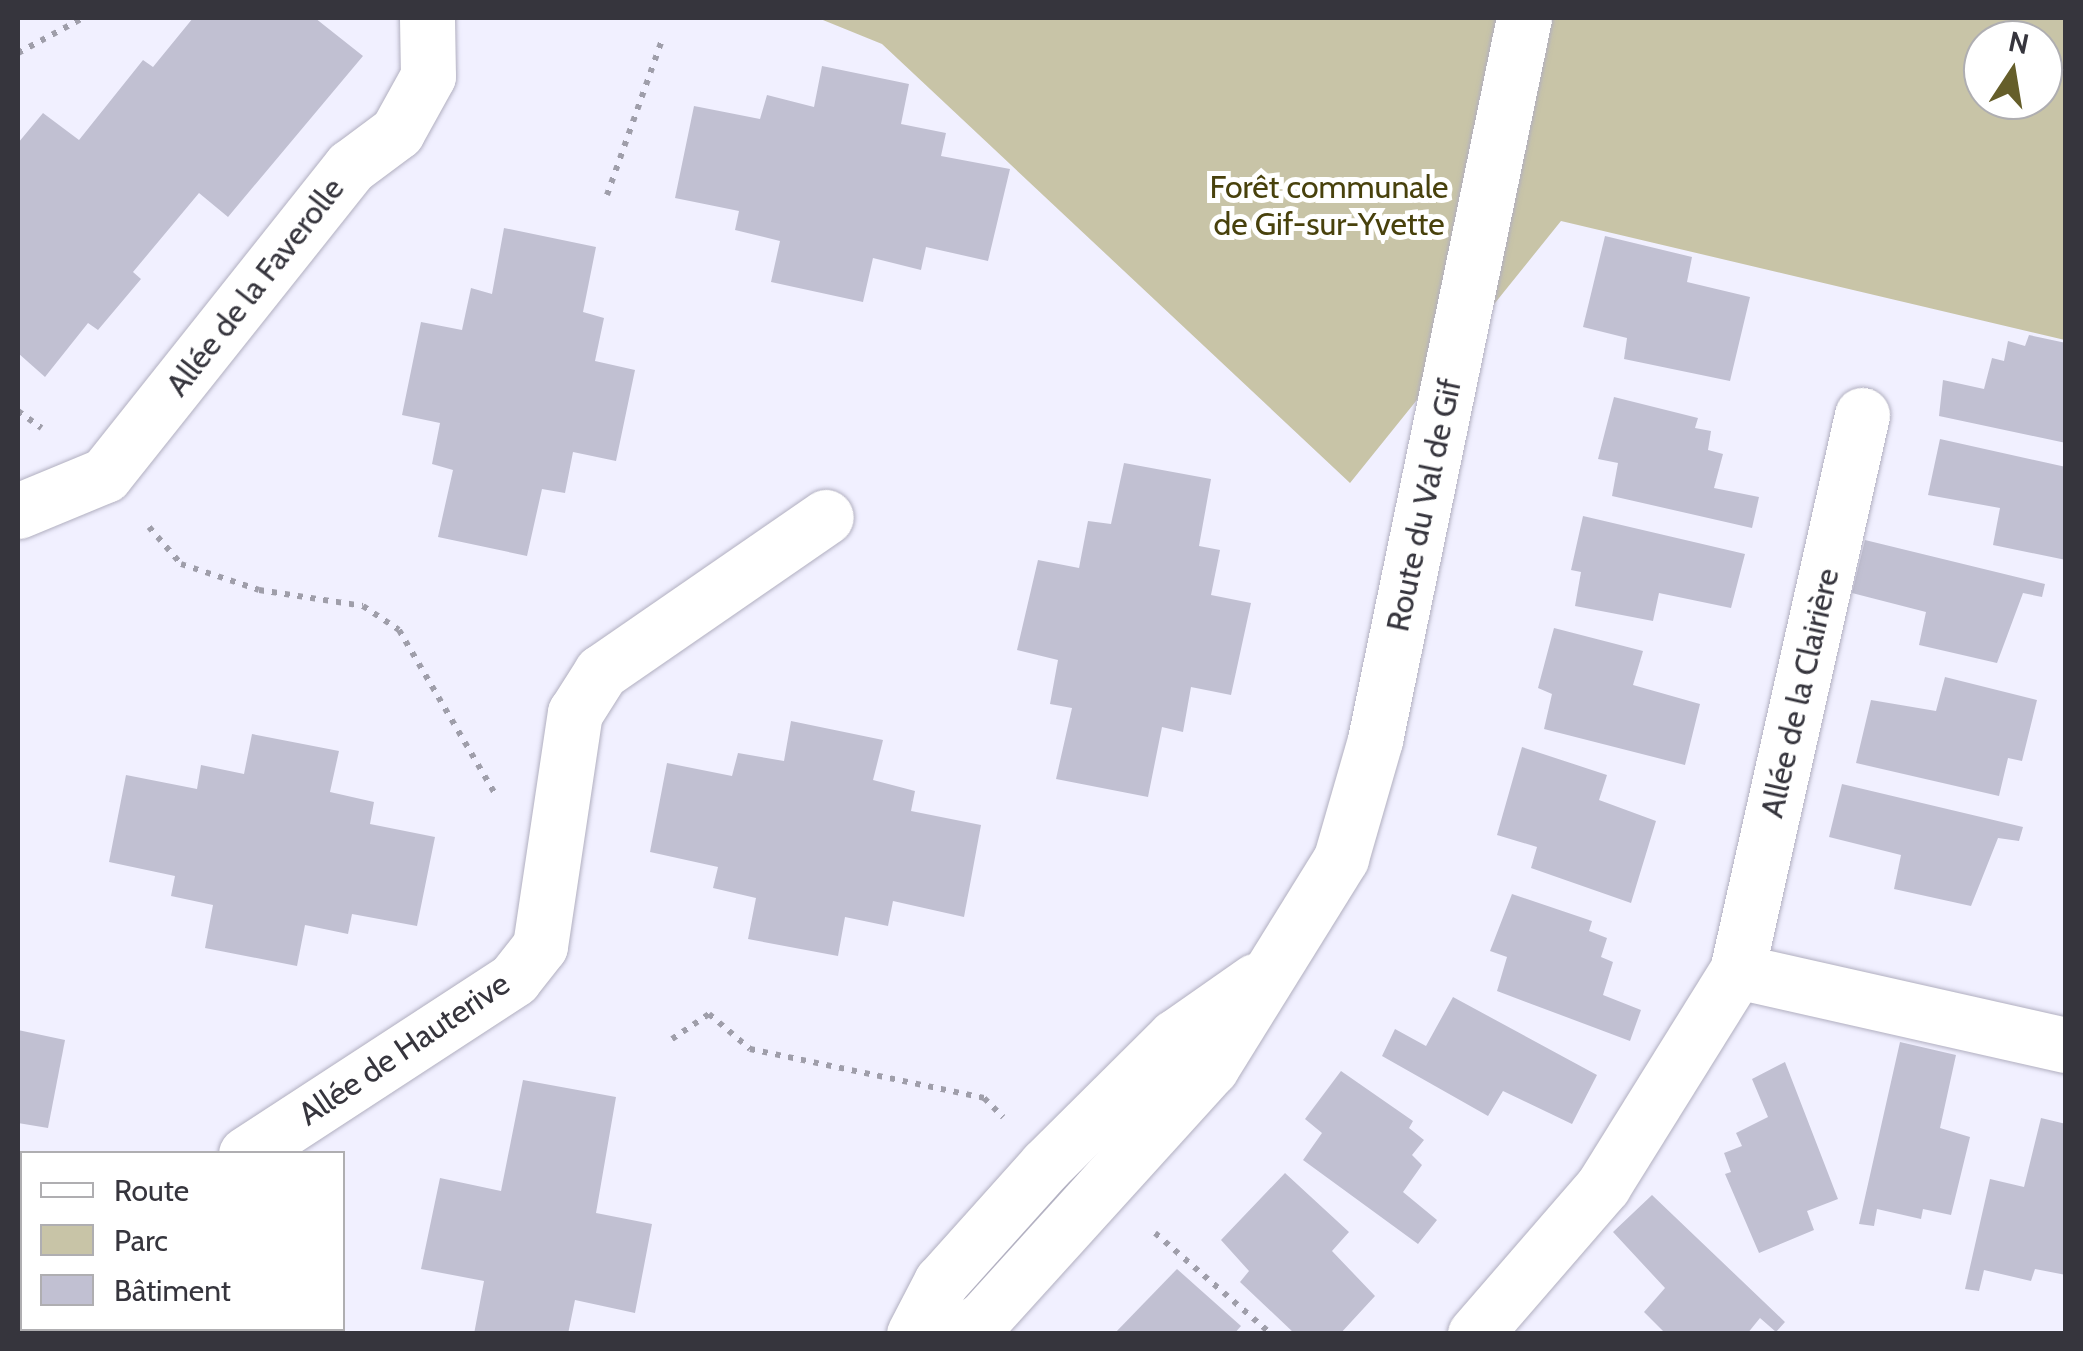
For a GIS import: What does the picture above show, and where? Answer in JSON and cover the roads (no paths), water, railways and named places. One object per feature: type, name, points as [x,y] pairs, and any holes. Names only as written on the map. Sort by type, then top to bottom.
[{"type":"street","name":"Allée de la Faverolle","points":[[18,510],[105,476],[350,166],[397,132],[428,76],[427,18]]},
{"type":"street","name":"Route du Val de Gif","points":[[962,1334],[984,1318],[1212,1068],[1270,971],[1312,913],[1362,798],[1524,18]]},
{"type":"street","name":"Allée de la Clairière","points":[[1475,1334],[1604,1186],[1737,970],[1862,415]]},
{"type":"street","name":"Allée de Hauterive","points":[[251,1151],[514,980],[540,946],[548,849],[575,713],[601,672],[826,517]]},
{"type":"street","points":[[1737,970],[2066,1045]]},
{"type":"street","name":"Route du Val de Gif","points":[[914,1334],[941,1282],[1046,1165],[1175,1037],[1270,971]]},
{"type":"park label","name":"Forêt communale de Gif-sur-Yvette","points":[[1329,206]]}]
